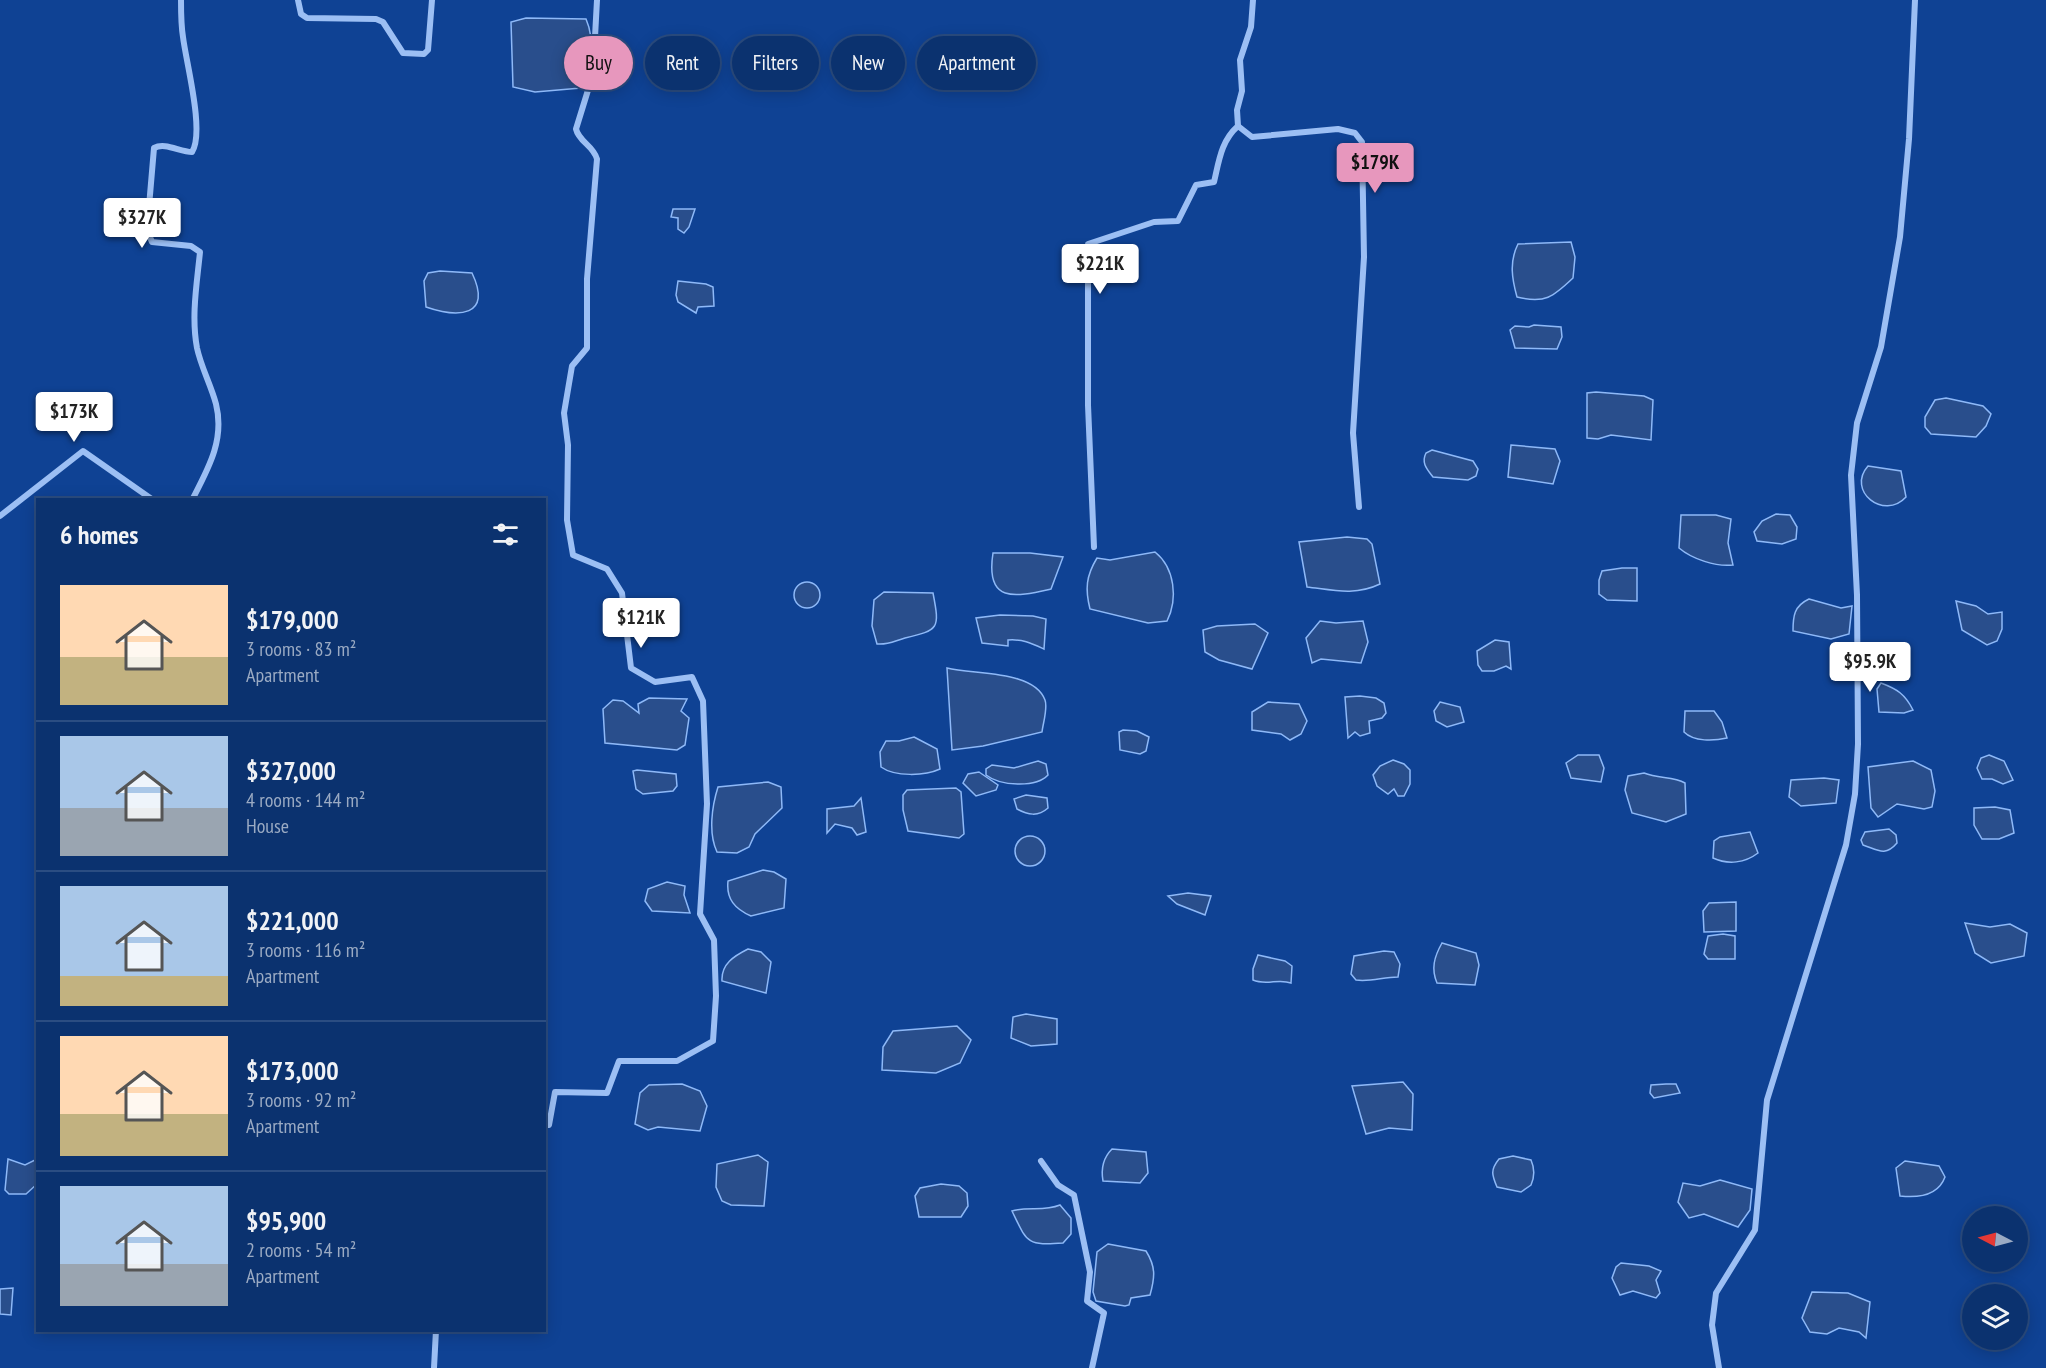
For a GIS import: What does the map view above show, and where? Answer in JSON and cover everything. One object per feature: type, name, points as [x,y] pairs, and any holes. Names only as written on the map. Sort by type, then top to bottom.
[{"type":"street","points":[[181,0],[182,36],[196,116],[195,147],[192,152],[161,146],[154,148],[147,230],[152,242],[191,246],[200,252],[194,321],[198,349],[216,407],[217,445],[213,461],[193,498]]},
{"type":"street","points":[[298,0],[301,14],[307,18],[376,19],[383,22],[403,53],[424,54],[428,50],[432,0]]},
{"type":"street","points":[[546,1124],[549,1125],[555,1092],[608,1093],[619,1061],[677,1061],[713,1041],[716,996],[714,940],[700,914],[707,804],[703,701],[692,677],[655,682],[631,669],[622,593],[608,569],[573,555],[567,520],[568,445],[564,413],[572,366],[587,348],[587,279],[597,159],[595,149],[578,135],[576,129],[593,74],[597,0]]},
{"type":"street","points":[[1238,126],[1237,110],[1242,91],[1240,60],[1251,27],[1253,0]]},
{"type":"street","points":[[1719,1368],[1712,1325],[1716,1293],[1755,1230],[1767,1100],[1846,844],[1855,794],[1858,744],[1857,596],[1851,475],[1857,423],[1881,347],[1900,237],[1909,139],[1915,0]]},
{"type":"street","points":[[1238,126],[1252,136],[1338,129],[1355,132],[1362,142],[1364,257],[1353,434],[1359,507]]},
{"type":"street","points":[[1094,547],[1088,405],[1088,244],[1155,222],[1178,221],[1196,184],[1214,182],[1228,134],[1238,126]]},
{"type":"street","points":[[0,516],[56,475],[83,451],[150,498]]},
{"type":"street","points":[[1041,1161],[1058,1185],[1074,1195],[1090,1272],[1087,1300],[1104,1313],[1092,1368]]},
{"type":"street","points":[[434,1368],[436,1332]]},
{"type":"water","points":[[526,18],[586,19],[591,36],[564,36],[564,89],[535,92],[513,87],[511,22]]},
{"type":"water","points":[[673,209],[695,209],[689,227],[684,233],[678,229],[678,218],[671,217]]},
{"type":"water","points":[[1571,242],[1575,257],[1573,278],[1548,297],[1535,300],[1517,297],[1512,270],[1513,257],[1518,244]]},
{"type":"water","points":[[440,271],[472,273],[478,298],[475,306],[469,311],[460,313],[438,311],[426,307],[424,281],[428,273]]},
{"type":"water","points":[[678,281],[713,287],[714,306],[698,307],[696,313],[678,302],[676,295]]},
{"type":"water","points":[[1515,326],[1561,327],[1562,337],[1557,349],[1515,348],[1510,330]]},
{"type":"water","points":[[1587,393],[1644,396],[1653,400],[1651,440],[1611,435],[1598,439],[1587,438]]},
{"type":"water","points":[[1946,398],[1983,406],[1991,414],[1986,426],[1976,437],[1931,434],[1925,427],[1925,417],[1935,400]]},
{"type":"water","points":[[1511,445],[1555,449],[1560,461],[1553,484],[1508,477]]},
{"type":"water","points":[[1432,450],[1473,461],[1478,469],[1476,476],[1468,480],[1433,477],[1425,466],[1424,460],[1426,453]]},
{"type":"water","points":[[1868,466],[1901,471],[1906,497],[1897,504],[1888,506],[1871,500],[1862,485],[1862,475]]},
{"type":"water","points":[[1776,514],[1790,515],[1797,527],[1796,539],[1782,544],[1757,541],[1754,532],[1762,521]]},
{"type":"water","points":[[1681,515],[1716,515],[1731,519],[1728,543],[1733,565],[1719,565],[1704,561],[1679,548]]},
{"type":"water","points":[[1347,537],[1367,539],[1372,544],[1380,584],[1353,591],[1307,587],[1299,542]]},
{"type":"water","points":[[1155,552],[1167,566],[1173,584],[1173,603],[1167,621],[1148,623],[1090,609],[1087,583],[1097,558],[1110,560]]},
{"type":"water","points":[[993,553],[1030,553],[1063,557],[1051,589],[1015,595],[998,589],[992,570]]},
{"type":"water","points":[[1637,568],[1637,601],[1607,600],[1599,594],[1599,580],[1602,571]]},
{"type":"water","points":[[807,582],[816,586],[820,595],[816,604],[807,608],[798,604],[794,595],[798,586]]},
{"type":"water","points":[[884,592],[933,593],[936,614],[934,626],[925,633],[877,644],[872,626],[874,600]]},
{"type":"water","points":[[1809,599],[1841,608],[1852,606],[1849,634],[1831,639],[1793,631],[1797,608]]},
{"type":"water","points":[[1956,601],[1976,606],[1988,614],[2002,612],[2002,629],[1997,641],[1987,645],[1962,630]]},
{"type":"water","points":[[1000,615],[1033,616],[1046,619],[1044,649],[1018,640],[1008,640],[1008,646],[982,643],[976,618]]},
{"type":"water","points":[[1320,621],[1336,623],[1363,621],[1368,642],[1361,663],[1321,659],[1312,663],[1306,638]]},
{"type":"water","points":[[1255,624],[1268,633],[1252,669],[1219,660],[1205,652],[1203,630],[1217,626]]},
{"type":"water","points":[[1495,640],[1509,642],[1511,669],[1506,666],[1494,671],[1482,671],[1478,665],[1477,651]]},
{"type":"water","points":[[947,668],[1002,675],[1029,683],[1039,690],[1046,703],[1042,732],[983,746],[952,750]]},
{"type":"water","points":[[1881,683],[1900,693],[1913,710],[1904,713],[1879,712],[1877,689]]},
{"type":"water","points":[[1345,697],[1376,698],[1384,703],[1386,713],[1382,718],[1369,721],[1370,733],[1360,736],[1355,732],[1348,738]]},
{"type":"water","points":[[649,698],[687,699],[681,711],[689,718],[685,745],[677,750],[605,743],[603,709],[613,700],[623,701],[639,713],[638,704]]},
{"type":"water","points":[[1268,702],[1299,704],[1307,721],[1301,734],[1290,740],[1281,734],[1252,730],[1252,712]]},
{"type":"water","points":[[1440,702],[1460,707],[1464,722],[1447,727],[1436,721],[1434,711]]},
{"type":"water","points":[[1685,711],[1714,711],[1722,722],[1727,738],[1704,740],[1688,735],[1684,732]]},
{"type":"water","points":[[1137,731],[1149,737],[1146,751],[1140,754],[1120,750],[1119,732]]},
{"type":"water","points":[[914,737],[937,749],[940,769],[910,774],[894,773],[881,767],[880,752],[886,741],[899,741]]},
{"type":"water","points":[[1578,755],[1599,755],[1604,768],[1601,782],[1571,778],[1566,763]]},
{"type":"water","points":[[1989,755],[2004,761],[2013,780],[2003,784],[1992,779],[1982,779],[1977,768],[1981,758]]},
{"type":"water","points":[[1393,760],[1404,764],[1410,770],[1410,784],[1404,796],[1398,796],[1394,789],[1388,794],[1377,786],[1373,775],[1380,766]]},
{"type":"water","points":[[1038,761],[1046,764],[1048,775],[1035,782],[1009,783],[992,779],[986,775],[986,769],[992,765],[1014,768]]},
{"type":"water","points":[[1913,761],[1931,770],[1935,791],[1932,807],[1924,809],[1897,804],[1878,817],[1871,808],[1868,767]]},
{"type":"water","points":[[633,771],[676,774],[677,786],[673,791],[643,794],[636,789]]},
{"type":"water","points":[[979,772],[998,785],[996,790],[976,796],[963,783],[968,774]]},
{"type":"water","points":[[1644,773],[1685,783],[1686,814],[1666,822],[1632,813],[1625,790],[1628,776]]},
{"type":"water","points":[[1824,778],[1839,780],[1836,803],[1801,806],[1789,797],[1791,780]]},
{"type":"water","points":[[768,782],[781,787],[782,808],[755,834],[749,847],[737,853],[717,852],[714,845],[712,820],[718,787]]},
{"type":"water","points":[[956,788],[961,792],[964,834],[959,838],[908,831],[903,810],[903,795],[907,790]]},
{"type":"water","points":[[1026,795],[1047,798],[1048,808],[1033,814],[1017,809],[1014,799]]},
{"type":"water","points":[[861,798],[866,832],[857,835],[852,828],[835,824],[827,833],[827,809],[854,806]]},
{"type":"water","points":[[1995,807],[2010,810],[2014,833],[1999,839],[1982,839],[1974,825],[1974,808]]},
{"type":"water","points":[[1889,829],[1896,835],[1897,843],[1889,850],[1881,851],[1863,845],[1861,840],[1865,832]]},
{"type":"water","points":[[1750,832],[1758,853],[1736,862],[1725,862],[1713,858],[1714,841],[1720,837]]},
{"type":"water","points":[[1030,836],[1041,840],[1045,851],[1041,862],[1030,866],[1019,862],[1015,851],[1019,840]]},
{"type":"water","points":[[763,870],[774,872],[786,879],[784,908],[751,916],[733,903],[728,893],[728,881]]},
{"type":"water","points":[[667,882],[685,886],[684,895],[690,913],[652,911],[645,901],[648,889]]},
{"type":"water","points":[[1188,893],[1211,896],[1205,915],[1177,904],[1168,896]]},
{"type":"water","points":[[1736,902],[1736,931],[1704,932],[1703,911],[1709,903]]},
{"type":"water","points":[[1965,923],[1990,927],[2010,924],[2027,933],[2024,956],[1991,963],[1975,953]]},
{"type":"water","points":[[1723,934],[1735,936],[1735,959],[1708,959],[1704,954],[1708,936]]},
{"type":"water","points":[[1442,943],[1476,953],[1479,965],[1475,985],[1437,983],[1434,963]]},
{"type":"water","points":[[748,949],[761,952],[771,962],[766,993],[722,981],[726,965]]},
{"type":"water","points":[[1384,951],[1394,952],[1400,964],[1398,977],[1356,980],[1351,974],[1354,956]]},
{"type":"water","points":[[1258,955],[1285,961],[1292,966],[1291,983],[1253,980],[1253,969]]},
{"type":"water","points":[[1026,1014],[1057,1019],[1057,1044],[1031,1046],[1011,1038],[1013,1017]]},
{"type":"water","points":[[957,1026],[971,1040],[960,1063],[936,1073],[882,1070],[883,1047],[893,1031]]},
{"type":"water","points":[[1403,1082],[1413,1094],[1412,1130],[1389,1128],[1366,1134],[1352,1086]]},
{"type":"water","points":[[682,1084],[700,1091],[707,1106],[700,1131],[658,1127],[648,1130],[635,1124],[640,1093],[649,1085]]},
{"type":"water","points":[[1676,1084],[1680,1093],[1654,1098],[1650,1093],[1651,1085]]},
{"type":"water","points":[[1112,1149],[1146,1152],[1148,1173],[1140,1183],[1103,1181],[1103,1164]]},
{"type":"water","points":[[758,1155],[768,1162],[764,1206],[731,1205],[722,1201],[716,1187],[717,1164]]},
{"type":"water","points":[[1513,1156],[1531,1160],[1533,1166],[1534,1176],[1531,1185],[1521,1192],[1497,1187],[1493,1176],[1494,1166],[1499,1159]]},
{"type":"water","points":[[8,1159],[25,1165],[36,1160],[36,1185],[26,1194],[9,1194],[5,1190]]},
{"type":"water","points":[[1905,1161],[1939,1166],[1945,1177],[1938,1188],[1932,1192],[1914,1197],[1900,1196],[1896,1168]]},
{"type":"water","points":[[1720,1180],[1752,1189],[1750,1210],[1738,1227],[1704,1214],[1689,1218],[1678,1202],[1683,1183],[1700,1186]]},
{"type":"water","points":[[941,1184],[959,1186],[967,1193],[968,1206],[961,1217],[919,1217],[915,1196],[920,1188]]},
{"type":"water","points":[[1060,1205],[1071,1218],[1071,1234],[1063,1243],[1042,1244],[1029,1240],[1021,1230],[1012,1211],[1048,1208]]},
{"type":"water","points":[[1108,1244],[1146,1251],[1154,1272],[1150,1295],[1131,1298],[1129,1305],[1125,1306],[1096,1301],[1093,1292],[1097,1252]]},
{"type":"water","points":[[1621,1263],[1649,1266],[1661,1271],[1656,1280],[1660,1293],[1656,1298],[1633,1291],[1620,1295],[1612,1278],[1616,1267]]},
{"type":"water","points":[[13,1288],[11,1315],[0,1314],[0,1289]]},
{"type":"water","points":[[1812,1292],[1848,1293],[1870,1302],[1866,1338],[1859,1332],[1839,1328],[1827,1334],[1810,1332],[1802,1318]]}]
